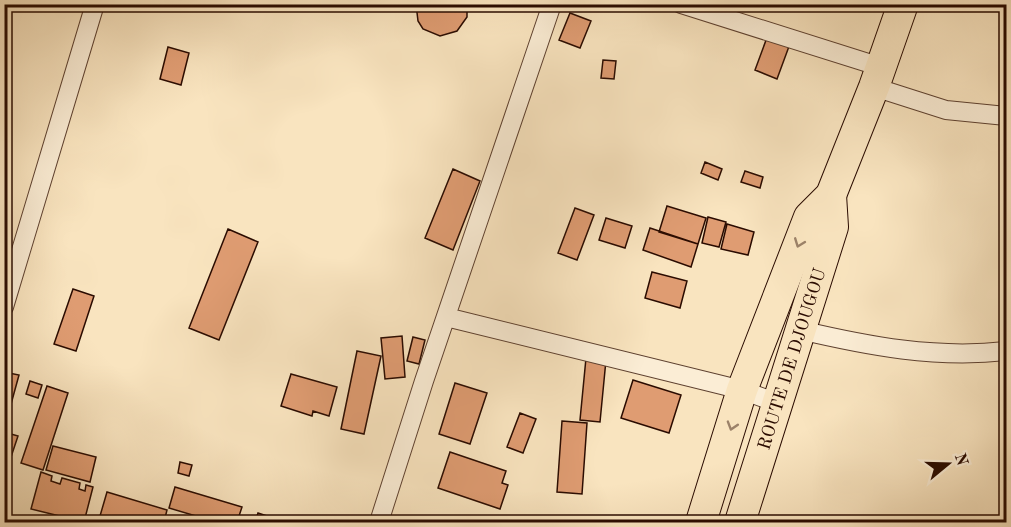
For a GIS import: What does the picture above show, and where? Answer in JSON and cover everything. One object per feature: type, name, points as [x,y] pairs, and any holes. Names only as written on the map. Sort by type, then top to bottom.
[{"type":"highway","points":[[701,522],[742,390],[809,218],[831,195],[878,77],[903,4]]},
{"type":"highway","name":"ROUTE DE DJOUGOU","points":[[740,522],[833,227],[831,195]]},
{"type":"street","points":[[4,307],[95,4]]},
{"type":"street","points":[[379,522],[552,4]]},
{"type":"street","points":[[681,4],[878,77],[946,110],[1006,116]]},
{"type":"street","points":[[446,317],[742,390],[777,403]]},
{"type":"street","points":[[800,330],[857,343],[938,355],[1006,351]]},
{"type":"building","points":[[416,4],[467,4],[467,17],[457,31],[440,36],[423,29],[418,21]]},
{"type":"building","points":[[570,13],[591,21],[580,48],[559,40]]},
{"type":"building","points":[[769,32],[791,41],[777,79],[755,70]]},
{"type":"building","points":[[168,47],[189,53],[181,85],[160,79]]},
{"type":"building","points":[[603,60],[616,61],[614,79],[601,78]]},
{"type":"building","points":[[705,162],[722,169],[718,180],[701,173]]},
{"type":"building","points":[[453,169],[480,181],[453,250],[425,238]]},
{"type":"building","points":[[745,171],[763,177],[760,188],[741,182]]},
{"type":"building","points":[[667,206],[706,218],[698,244],[659,232]]},
{"type":"building","points":[[575,208],[594,215],[577,260],[558,253]]},
{"type":"building","points":[[708,217],[726,222],[719,247],[702,243]]},
{"type":"building","points":[[606,218],[632,226],[625,248],[599,240]]},
{"type":"building","points":[[727,224],[754,232],[748,255],[721,249]]},
{"type":"building","points":[[650,228],[698,244],[691,267],[643,250]]},
{"type":"building","points":[[228,229],[258,242],[219,340],[189,328]]},
{"type":"building","points":[[652,272],[687,281],[680,308],[645,298]]},
{"type":"building","points":[[73,289],[94,296],[76,351],[54,344]]},
{"type":"building","points":[[402,336],[405,377],[385,379],[381,338]]},
{"type":"building","points":[[413,337],[425,340],[419,364],[407,361]]},
{"type":"building","points":[[357,351],[381,356],[364,434],[341,429]]},
{"type":"building","points":[[586,358],[606,360],[600,422],[580,420]]},
{"type":"building","points":[[4,372],[19,375],[5,426],[4,425]]},
{"type":"building","points":[[291,374],[337,387],[329,416],[313,411],[312,416],[281,406]]},
{"type":"building","points":[[633,380],[681,395],[669,433],[621,418]]},
{"type":"building","points":[[30,381],[42,385],[38,398],[26,394]]},
{"type":"building","points":[[455,383],[487,393],[470,444],[439,434]]},
{"type":"building","points":[[47,386],[68,393],[43,470],[21,463]]},
{"type":"building","points":[[520,413],[536,419],[523,453],[507,447]]},
{"type":"building","points":[[562,421],[587,423],[582,494],[557,492]]},
{"type":"building","points":[[4,432],[18,436],[4,478]]},
{"type":"building","points":[[53,446],[96,457],[90,482],[46,470]]},
{"type":"building","points":[[450,452],[506,471],[502,483],[508,485],[500,509],[438,488]]},
{"type":"building","points":[[180,462],[192,465],[189,476],[178,473]]},
{"type":"building","points":[[41,472],[52,476],[51,481],[60,484],[62,478],[80,483],[79,489],[85,491],[86,485],[93,487],[84,522],[31,509]]},
{"type":"building","points":[[175,487],[242,507],[237,522],[216,522],[169,508]]},
{"type":"building","points":[[107,492],[167,510],[164,522],[122,522],[100,516]]},
{"type":"building","points":[[258,513],[285,522],[255,522]]}]
